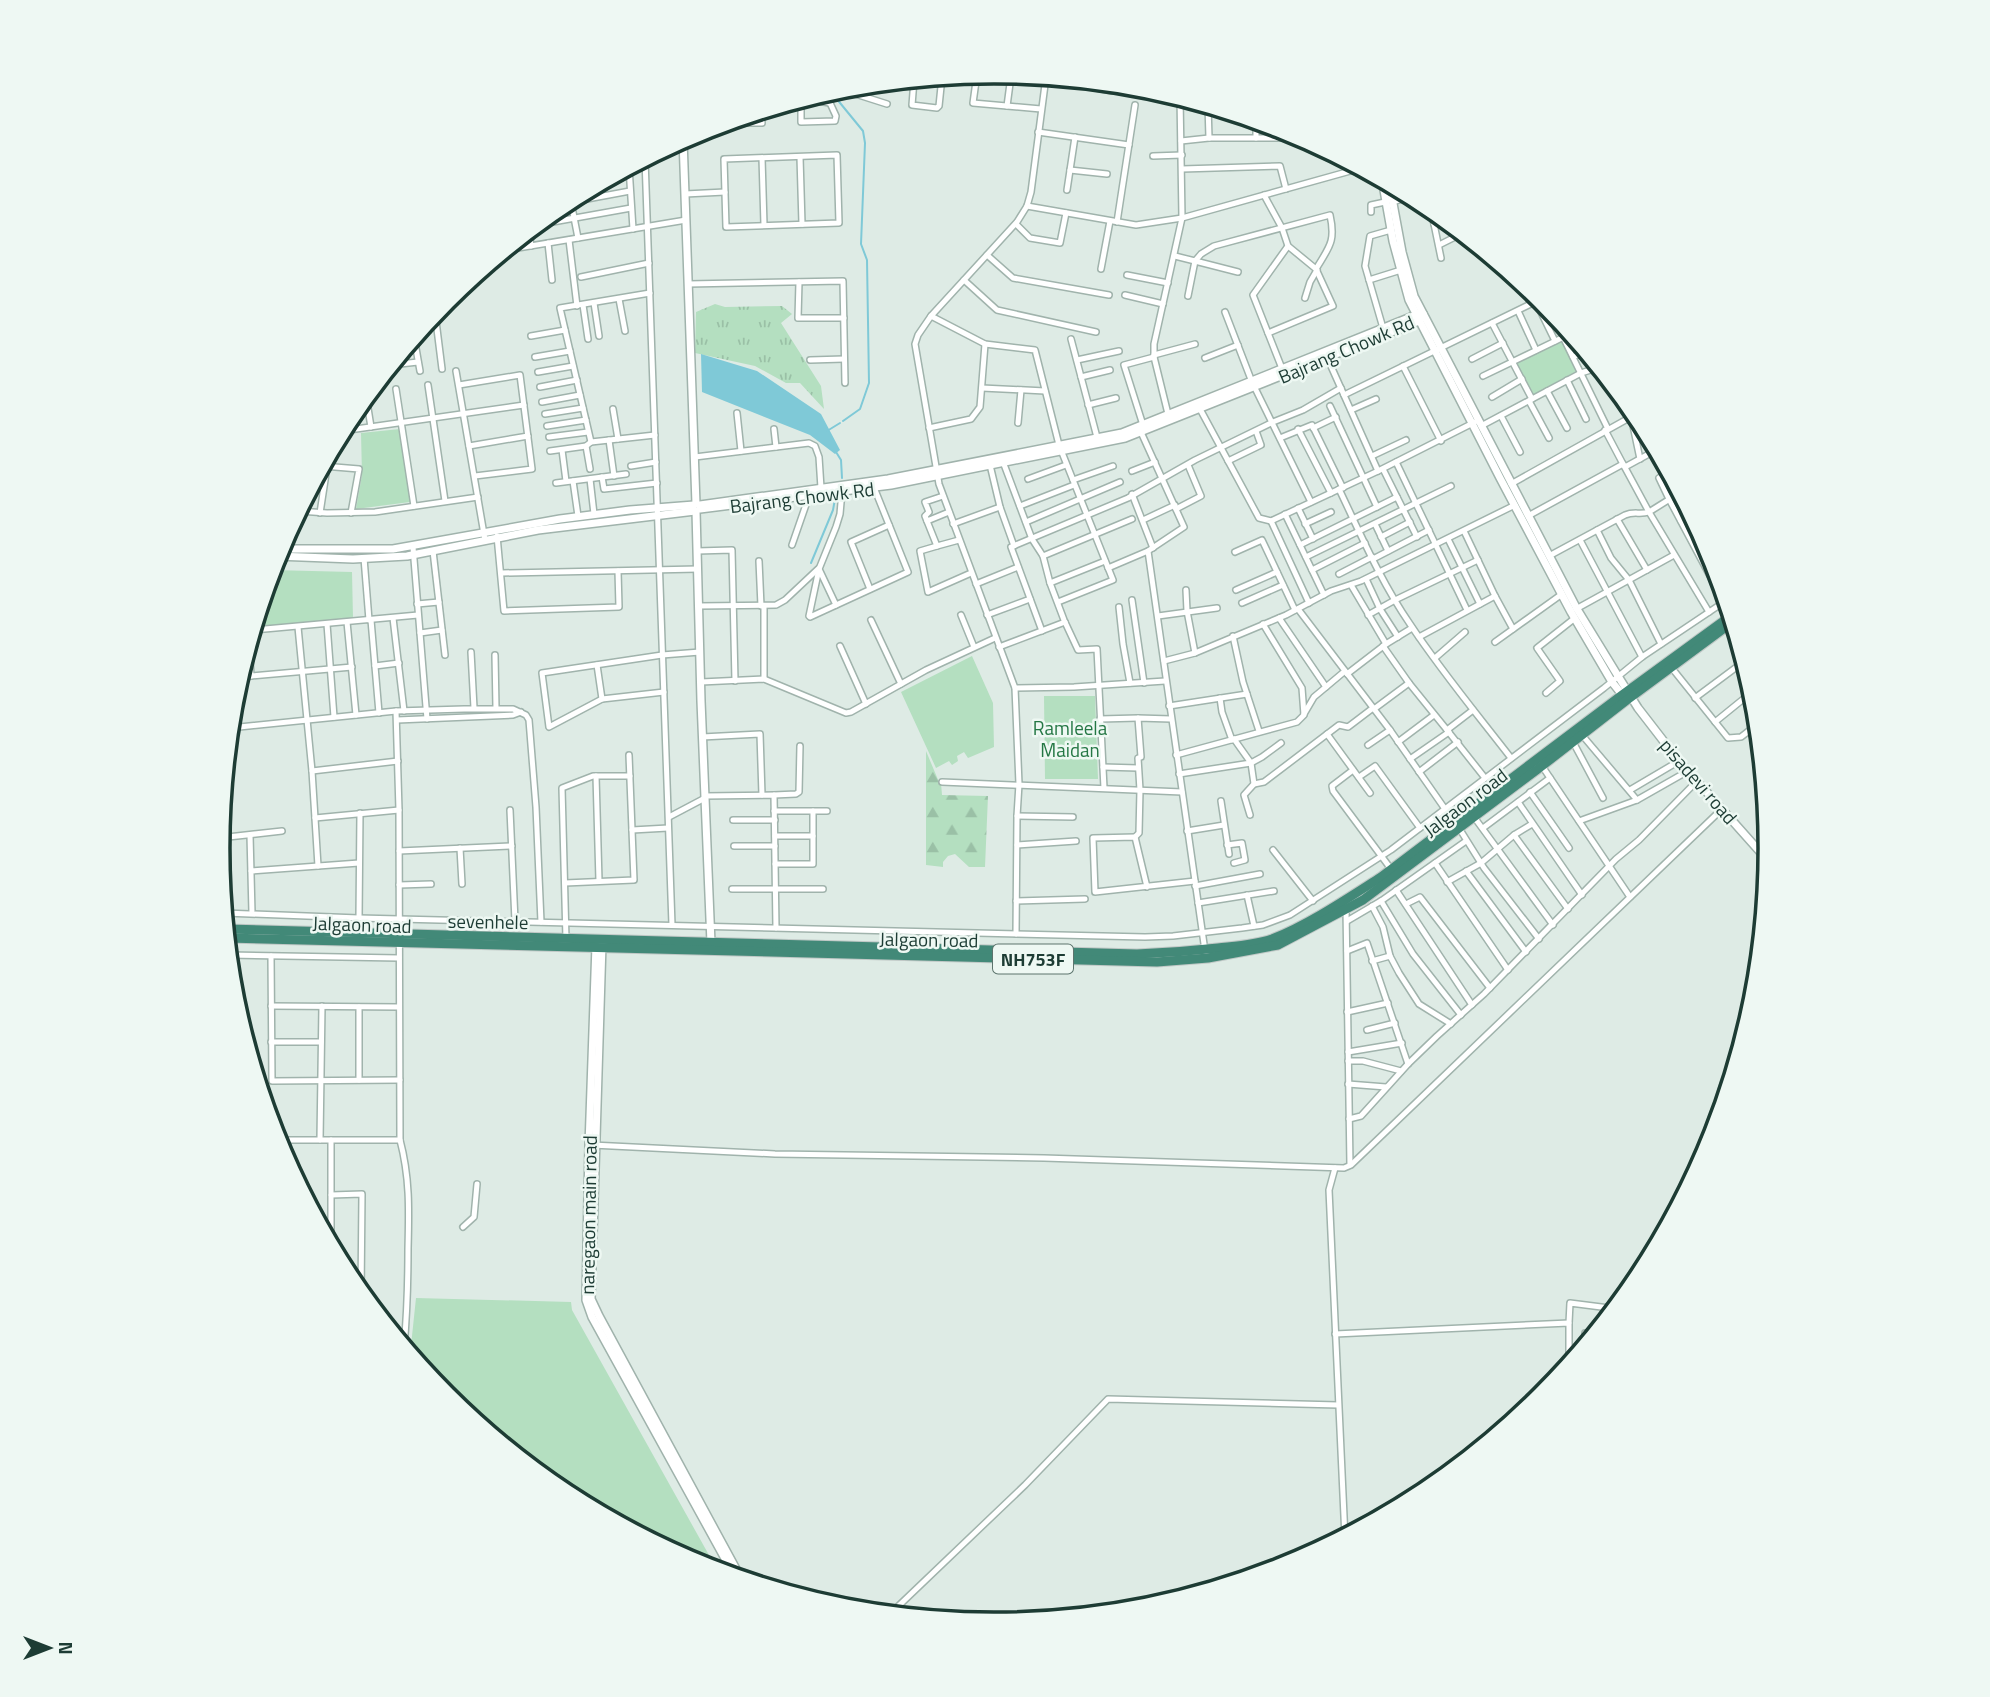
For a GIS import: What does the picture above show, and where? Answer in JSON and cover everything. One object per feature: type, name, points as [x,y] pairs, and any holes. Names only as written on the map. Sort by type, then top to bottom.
[{"type":"highway","name":"Jalgaon road","points":[[235,930],[399,939],[1157,962],[1278,945],[1345,904],[1724,621]]},
{"type":"highway","name":"Jalgaon road","points":[[1345,904],[1363,900],[1573,742],[1627,695],[1726,627]]},
{"type":"highway","name":"Jalgaon road","points":[[236,938],[566,939],[599,943],[1206,954]]},
{"type":"street","points":[[976,85],[973,103],[1041,109]]},
{"type":"street","points":[[1007,106],[1010,85]]},
{"type":"street","points":[[913,89],[912,105],[937,108],[941,86]]},
{"type":"street","points":[[1016,934],[1019,784],[1015,688],[943,496],[915,344],[931,316],[1016,223],[1027,206],[1045,86]]},
{"type":"street","points":[[863,96],[887,104]]},
{"type":"street","points":[[802,109],[802,122],[835,121],[836,116],[830,103]]},
{"type":"street","points":[[1101,269],[1129,145],[1135,105]]},
{"type":"street","points":[[1169,418],[1154,356],[1154,344],[1182,218],[1180,107]]},
{"type":"street","points":[[1208,115],[1209,138]]},
{"type":"street","points":[[1256,130],[1256,138]]},
{"type":"street","points":[[1038,132],[1129,145]]},
{"type":"street","points":[[1067,190],[1075,137]]},
{"type":"street","points":[[1181,141],[1273,137]]},
{"type":"street","points":[[683,151],[711,943]]},
{"type":"street","points":[[837,155],[839,223],[726,227],[723,159],[800,157],[837,155]]},
{"type":"street","points":[[1153,156],[1182,155]]},
{"type":"street","points":[[800,157],[802,224]]},
{"type":"street","points":[[762,158],[764,225]]},
{"type":"street","points":[[1182,169],[1280,166],[1286,189]]},
{"type":"street","points":[[645,169],[672,925]]},
{"type":"street","points":[[1070,170],[1107,174]]},
{"type":"street","points":[[1027,206],[1136,225],[1182,218],[1349,171]]},
{"type":"street","points":[[629,177],[633,229]]},
{"type":"street","points":[[594,198],[630,191]]},
{"type":"street","points":[[685,194],[725,191]]},
{"type":"street","points":[[1386,192],[1419,317]]},
{"type":"street","points":[[1389,194],[1391,230],[1409,300],[1477,423],[1574,613]]},
{"type":"street","points":[[1264,195],[1282,228],[1288,246],[1317,270],[1333,306],[1268,333]]},
{"type":"street","points":[[1371,212],[1371,205],[1399,200]]},
{"type":"street","points":[[559,221],[631,208]]},
{"type":"street","points":[[573,211],[578,238]]},
{"type":"street","points":[[1016,223],[1030,238],[1060,243],[1066,213]]},
{"type":"street","points":[[1188,296],[1195,261],[1214,246],[1330,215],[1334,232],[1330,246],[1310,282],[1305,298]]},
{"type":"street","points":[[526,245],[686,220]]},
{"type":"street","points":[[1434,224],[1441,258]]},
{"type":"street","points":[[1383,328],[1365,266],[1370,236],[1391,230]]},
{"type":"street","points":[[1439,245],[1454,238]]},
{"type":"street","points":[[569,240],[589,339]]},
{"type":"street","points":[[530,242],[531,246]]},
{"type":"street","points":[[548,243],[552,281]]},
{"type":"street","points":[[1284,372],[1253,295],[1288,246]]},
{"type":"street","points":[[987,255],[1013,278],[1109,295]]},
{"type":"street","points":[[1174,256],[1237,272]]},
{"type":"street","points":[[581,277],[649,262]]},
{"type":"street","points":[[1369,280],[1401,270]]},
{"type":"street","points":[[1127,275],[1168,283]]},
{"type":"street","points":[[964,280],[997,310],[1096,332]]},
{"type":"street","points":[[688,284],[844,281],[845,383]]},
{"type":"street","points":[[799,282],[799,318],[844,318]]},
{"type":"street","points":[[590,469],[589,432],[560,309],[650,293]]},
{"type":"street","points":[[1125,295],[1163,304]]},
{"type":"street","points":[[620,299],[625,331]]},
{"type":"street","points":[[594,303],[599,336]]},
{"type":"street","points":[[1344,395],[1532,304]]},
{"type":"street","points":[[1518,311],[1536,349]]},
{"type":"street","points":[[1225,312],[1254,384],[1311,502]]},
{"type":"street","points":[[1542,314],[1555,341]]},
{"type":"street","points":[[931,316],[985,344],[1035,349],[1060,448],[1113,580],[1058,602]]},
{"type":"street","name":"Bajrang Chowk Rd","points":[[1326,355],[1383,328],[1419,317]]},
{"type":"street","name":"Bajrang Chowk Rd","points":[[697,508],[809,496],[1098,441],[1169,418],[1419,317]]},
{"type":"street","points":[[1492,323],[1549,438]]},
{"type":"street","points":[[437,326],[442,369]]},
{"type":"street","points":[[531,337],[565,330]]},
{"type":"street","points":[[1483,376],[1563,337],[1624,466],[1709,612]]},
{"type":"street","points":[[1071,340],[1098,441]]},
{"type":"street","points":[[1472,359],[1503,343]]},
{"type":"street","points":[[929,428],[971,419],[980,407],[985,344]]},
{"type":"street","points":[[1108,568],[1151,549],[1184,527],[1141,428],[1124,365],[1195,344]]},
{"type":"street","points":[[1205,358],[1238,345]]},
{"type":"street","points":[[416,349],[419,371]]},
{"type":"street","points":[[535,358],[570,351]]},
{"type":"street","points":[[1077,360],[1119,351]]},
{"type":"street","points":[[1326,355],[1372,456],[1417,537]]},
{"type":"street","points":[[1573,357],[1579,355]]},
{"type":"street","points":[[810,360],[844,359]]},
{"type":"street","points":[[404,364],[418,362]]},
{"type":"street","points":[[538,372],[573,366]]},
{"type":"street","points":[[1403,366],[1441,441]]},
{"type":"street","points":[[1081,377],[1110,370]]},
{"type":"street","points":[[1200,409],[1259,518],[1271,521],[1477,423],[1501,416],[1591,370]]},
{"type":"street","points":[[456,371],[485,537]]},
{"type":"street","points":[[459,385],[520,375],[532,468],[475,476]]},
{"type":"street","points":[[1492,397],[1522,379]]},
{"type":"street","points":[[540,387],[577,380]]},
{"type":"street","points":[[1567,380],[1586,419]]},
{"type":"street","name":"Bajrang Chowk Rd","points":[[1169,418],[1200,409],[1254,384]]},
{"type":"street","points":[[428,385],[445,501]]},
{"type":"street","points":[[982,387],[1045,391]]},
{"type":"street","points":[[1042,631],[1011,547],[1128,498],[1162,478],[1273,422],[1303,410],[1341,388]]},
{"type":"street","points":[[396,389],[414,506]]},
{"type":"street","points":[[1018,423],[1021,390]]},
{"type":"street","points":[[1547,391],[1567,428]]},
{"type":"street","points":[[542,402],[580,395]]},
{"type":"street","points":[[1088,405],[1116,398]]},
{"type":"street","points":[[1351,410],[1376,399]]},
{"type":"street","points":[[356,429],[524,405]]},
{"type":"street","points":[[1330,405],[1377,507]]},
{"type":"street","points":[[545,414],[583,408]]},
{"type":"street","points":[[613,409],[618,439]]},
{"type":"street","points":[[368,411],[371,427]]},
{"type":"street","points":[[737,413],[741,451]]},
{"type":"street","points":[[1501,416],[1520,452]]},
{"type":"street","points":[[1313,428],[1336,417]]},
{"type":"street","points":[[1508,486],[1627,419]]},
{"type":"street","points":[[547,426],[586,420]]},
{"type":"street","points":[[1280,438],[1309,424],[1313,428],[1353,519],[1395,600],[1412,628],[1511,758]]},
{"type":"street","points":[[774,429],[776,447]]},
{"type":"street","points":[[1298,429],[1331,493]]},
{"type":"street","points":[[1228,461],[1261,445],[1256,431]]},
{"type":"street","points":[[549,437],[589,432]]},
{"type":"street","points":[[1636,433],[1640,459]]},
{"type":"street","points":[[550,451],[655,435]]},
{"type":"street","points":[[469,446],[528,436]]},
{"type":"street","points":[[610,440],[614,476]]},
{"type":"street","points":[[1372,456],[1406,440]]},
{"type":"street","points":[[695,457],[809,443],[815,446],[819,457],[821,488]]},
{"type":"street","points":[[562,450],[578,516]]},
{"type":"street","points":[[1528,516],[1649,454]]},
{"type":"street","points":[[1002,460],[1032,539],[1043,556],[1049,583],[1078,650],[1097,649],[1104,788]]},
{"type":"street","name":"Bajrang Chowk Rd","points":[[937,472],[990,465],[1002,460]]},
{"type":"street","points":[[631,466],[656,462]]},
{"type":"street","points":[[1132,471],[1155,462]]},
{"type":"street","points":[[1396,462],[1467,610]]},
{"type":"street","points":[[990,465],[1000,507],[1014,545]]},
{"type":"street","points":[[1028,479],[1066,465]]},
{"type":"street","points":[[1143,520],[1201,496],[1188,465]]},
{"type":"street","points":[[1020,506],[1113,466]]},
{"type":"street","points":[[333,467],[359,469],[351,513]]},
{"type":"street","points":[[555,483],[626,474]]},
{"type":"street","points":[[1663,476],[1659,478],[1703,561]]},
{"type":"street","points":[[602,477],[604,489],[657,483]]},
{"type":"street","points":[[590,479],[594,514]]},
{"type":"street","points":[[1026,522],[1120,482]]},
{"type":"street","points":[[320,513],[323,484]]},
{"type":"street","points":[[841,488],[840,514],[819,569],[810,617],[908,572],[872,484]]},
{"type":"street","points":[[1306,558],[1451,486]]},
{"type":"street","name":"Bajrang Chowk Rd","points":[[697,508],[821,488],[841,488]]},
{"type":"street","points":[[1132,495],[1151,549],[1169,706],[1206,954]]},
{"type":"street","points":[[792,545],[809,496]]},
{"type":"street","points":[[937,546],[925,516],[929,512],[925,502],[943,496]]},
{"type":"street","points":[[1549,556],[1617,519],[1633,512],[1649,512],[1674,496]]},
{"type":"street","points":[[308,512],[374,512],[478,497]]},
{"type":"street","points":[[1300,545],[1397,497]]},
{"type":"street","points":[[1517,504],[1528,516],[1549,556],[1574,613]]},
{"type":"street","points":[[1164,661],[1195,653],[1297,610],[1324,595],[1379,573],[1517,504]]},
{"type":"street","points":[[953,524],[1000,507]]},
{"type":"street","points":[[291,552],[433,551],[578,516],[697,508]]},
{"type":"street","points":[[1298,508],[1312,539]]},
{"type":"street","points":[[497,534],[657,511]]},
{"type":"street","points":[[927,521],[949,512]]},
{"type":"street","points":[[1305,524],[1331,512]]},
{"type":"street","points":[[1285,514],[1324,595]]},
{"type":"street","points":[[1043,556],[1132,519]]},
{"type":"street","points":[[1617,519],[1647,570]]},
{"type":"street","points":[[1681,521],[1685,519]]},
{"type":"street","points":[[1271,521],[1309,603]]},
{"type":"street","points":[[1381,537],[1410,522]]},
{"type":"street","points":[[1375,524],[1388,551]]},
{"type":"street","points":[[870,589],[851,542],[889,525]]},
{"type":"street","points":[[1339,573],[1429,530]]},
{"type":"street","points":[[1597,530],[1611,558],[1629,580],[1661,643]]},
{"type":"street","points":[[1464,531],[1513,629]]},
{"type":"street","points":[[497,534],[504,611],[619,607],[618,571]]},
{"type":"street","points":[[290,553],[364,558],[485,537]]},
{"type":"street","points":[[1448,539],[1480,604]]},
{"type":"street","points":[[959,540],[920,551],[928,592],[971,573]]},
{"type":"street","points":[[1235,552],[1262,540],[1297,610],[1374,708],[1445,809]]},
{"type":"street","points":[[1580,540],[1642,657]]},
{"type":"street","points":[[1312,570],[1365,544]]},
{"type":"street","points":[[697,551],[732,550],[735,681]]},
{"type":"street","points":[[413,551],[427,719]]},
{"type":"street","points":[[433,551],[445,655]]},
{"type":"street","points":[[1546,693],[1560,681],[1537,648],[1574,613],[1674,555]]},
{"type":"street","points":[[364,558],[379,713]]},
{"type":"street","points":[[1368,615],[1478,560]]},
{"type":"street","points":[[759,561],[764,679]]},
{"type":"street","points":[[1049,583],[1105,561]]},
{"type":"street","points":[[975,584],[1018,567]]},
{"type":"street","points":[[502,573],[698,569]]},
{"type":"street","points":[[819,569],[836,606]]},
{"type":"street","points":[[699,606],[776,605],[819,569]]},
{"type":"street","points":[[1237,590],[1277,572]]},
{"type":"street","points":[[1366,579],[1398,637]]},
{"type":"street","points":[[1242,603],[1283,585]]},
{"type":"street","points":[[1351,585],[1409,684],[1485,778]]},
{"type":"street","points":[[1186,590],[1195,653]]},
{"type":"street","points":[[1495,642],[1562,594]]},
{"type":"street","points":[[1419,637],[1495,596]]},
{"type":"street","points":[[987,615],[1030,599]]},
{"type":"street","points":[[1132,600],[1144,683]]},
{"type":"street","points":[[417,604],[439,602]]},
{"type":"street","name":"sevenhele","points":[[233,913],[1145,937],[1254,926],[1290,915],[1382,856],[1642,657],[1720,605]]},
{"type":"street","points":[[1119,607],[1122,644],[1130,683]]},
{"type":"street","points":[[1158,616],[1217,608]]},
{"type":"street","name":"pisadevi road","points":[[1574,613],[1627,695],[1679,761],[1759,851]]},
{"type":"street","points":[[263,629],[418,615]]},
{"type":"street","points":[[961,615],[974,647]]},
{"type":"street","points":[[393,618],[404,710]]},
{"type":"street","points":[[1279,618],[1326,687]]},
{"type":"street","points":[[871,620],[901,684]]},
{"type":"street","points":[[348,622],[356,715]]},
{"type":"street","points":[[999,648],[1065,622]]},
{"type":"street","points":[[1263,624],[1302,688],[1304,715]]},
{"type":"street","points":[[327,625],[334,717]]},
{"type":"street","points":[[298,627],[318,866]]},
{"type":"street","points":[[1176,755],[1297,722],[1314,697],[1326,687],[1412,628]]},
{"type":"street","points":[[420,633],[442,630]]},
{"type":"street","points":[[1435,658],[1465,632]]},
{"type":"street","points":[[1233,636],[1259,731]]},
{"type":"street","points":[[701,682],[764,679],[846,713],[926,670],[995,638]]},
{"type":"street","points":[[840,646],[866,704]]},
{"type":"street","points":[[471,652],[474,708]]},
{"type":"street","points":[[664,692],[602,699],[549,727],[542,673],[700,652]]},
{"type":"street","points":[[495,654],[496,708]]},
{"type":"street","points":[[375,666],[399,663]]},
{"type":"street","points":[[597,665],[602,699]]},
{"type":"street","points":[[251,676],[352,667]]},
{"type":"street","points":[[1671,667],[1726,736],[1741,737],[1750,730]]},
{"type":"street","points":[[1696,698],[1737,667]]},
{"type":"street","points":[[1015,688],[1166,681]]},
{"type":"street","points":[[1250,815],[1244,795],[1254,784],[1264,782],[1339,725],[1348,727],[1409,684]]},
{"type":"street","points":[[1169,706],[1247,694]]},
{"type":"street","points":[[1220,698],[1222,712],[1233,739],[1251,763],[1254,784]]},
{"type":"street","points":[[1715,722],[1745,698]]},
{"type":"street","points":[[241,727],[404,710],[496,708],[513,709],[526,715],[529,720],[536,807],[541,922]]},
{"type":"street","points":[[1410,759],[1474,710]]},
{"type":"street","points":[[396,711],[400,1140],[407,1167],[409,1197],[405,1335]]},
{"type":"street","points":[[397,720],[513,715],[521,712]]},
{"type":"street","points":[[1398,742],[1434,715]]},
{"type":"street","points":[[1138,718],[1141,757],[1138,758],[1139,833],[1135,837],[1093,838],[1095,892],[1195,884],[1260,874]]},
{"type":"street","points":[[1100,719],[1171,719]]},
{"type":"street","points":[[1368,745],[1390,730]]},
{"type":"street","points":[[702,737],[760,734],[761,795]]},
{"type":"street","points":[[1326,734],[1370,793]]},
{"type":"street","points":[[1582,735],[1637,800]]},
{"type":"street","points":[[1419,772],[1458,742]]},
{"type":"street","points":[[1573,742],[1604,798]]},
{"type":"street","points":[[1179,774],[1251,763],[1281,743]]},
{"type":"street","points":[[669,817],[705,797],[796,794],[799,792],[800,746]]},
{"type":"street","points":[[565,883],[634,880],[629,755]]},
{"type":"street","points":[[312,771],[398,761]]},
{"type":"street","points":[[1630,790],[1679,761]]},
{"type":"street","points":[[1359,777],[1375,766],[1420,828]]},
{"type":"street","points":[[1542,766],[1630,897]]},
{"type":"street","points":[[1103,767],[1139,768]]},
{"type":"street","points":[[1353,770],[1332,786],[1333,790],[1391,869]]},
{"type":"street","points":[[1579,821],[1637,800],[1688,771]]},
{"type":"street","points":[[566,939],[562,788],[596,776],[630,776]]},
{"type":"street","points":[[596,776],[599,881]]},
{"type":"street","points":[[1483,828],[1550,778]]},
{"type":"street","points":[[1349,1119],[1361,1116],[1408,1064],[1490,988],[1609,866],[1639,840],[1697,781]]},
{"type":"street","points":[[942,782],[1182,792]]},
{"type":"street","points":[[1530,792],[1570,848]]},
{"type":"street","points":[[774,795],[776,928]]},
{"type":"street","points":[[1221,801],[1229,854]]},
{"type":"street","points":[[1518,802],[1582,895]]},
{"type":"street","points":[[592,1145],[775,1153],[1344,1168],[1722,809]]},
{"type":"street","points":[[315,818],[399,810]]},
{"type":"street","points":[[510,810],[515,921]]},
{"type":"street","points":[[774,811],[827,811]]},
{"type":"street","points":[[775,864],[813,864],[813,811]]},
{"type":"street","points":[[359,918],[360,813]]},
{"type":"street","points":[[1017,816],[1073,817]]},
{"type":"street","points":[[1474,817],[1553,925]]},
{"type":"street","points":[[733,820],[775,820]]},
{"type":"street","points":[[1447,882],[1481,863],[1514,835],[1532,824]]},
{"type":"street","points":[[1187,831],[1224,825]]},
{"type":"street","points":[[632,830],[668,828]]},
{"type":"street","points":[[1459,828],[1481,863],[1539,939]]},
{"type":"street","points":[[230,837],[282,831]]},
{"type":"street","points":[[250,835],[251,913]]},
{"type":"street","points":[[1514,835],[1568,909]]},
{"type":"street","points":[[775,836],[813,836]]},
{"type":"street","points":[[1135,837],[1147,887]]},
{"type":"street","points":[[1017,845],[1076,841]]},
{"type":"street","points":[[1347,920],[1381,901],[1466,841]]},
{"type":"street","points":[[1227,845],[1242,843],[1245,860],[1234,863]]},
{"type":"street","points":[[399,851],[512,846]]},
{"type":"street","points":[[734,846],[775,846]]},
{"type":"street","points":[[460,848],[462,884]]},
{"type":"street","points":[[1273,850],[1313,901]]},
{"type":"street","points":[[251,871],[359,863]]},
{"type":"street","points":[[1436,863],[1508,970]]},
{"type":"street","points":[[1466,871],[1526,952]]},
{"type":"street","points":[[399,885],[431,884]]},
{"type":"street","points":[[732,889],[824,889]]},
{"type":"street","points":[[1396,890],[1472,1005]]},
{"type":"street","points":[[1198,902],[1274,891]]},
{"type":"street","points":[[1247,895],[1254,926]]},
{"type":"street","points":[[1406,904],[1420,897],[1490,988]]},
{"type":"street","points":[[1016,901],[1085,899]]},
{"type":"street","points":[[1381,901],[1413,954],[1461,1015]]},
{"type":"street","points":[[1345,904],[1350,1165]]},
{"type":"street","points":[[1372,906],[1383,927],[1399,973],[1419,1004],[1451,1024]]},
{"type":"street","points":[[251,939],[252,956]]},
{"type":"street","name":"naregaon main road","points":[[599,943],[587,1307],[728,1565]]},
{"type":"street","points":[[1347,951],[1367,943],[1408,1064]]},
{"type":"street","points":[[238,955],[399,958]]},
{"type":"street","points":[[271,956],[272,1081],[400,1080]]},
{"type":"street","points":[[1372,961],[1391,956]]},
{"type":"street","points":[[1347,1012],[1388,1003]]},
{"type":"street","points":[[271,1006],[399,1007]]},
{"type":"street","points":[[320,1140],[322,1006]]},
{"type":"street","points":[[359,1007],[359,1080]]},
{"type":"street","points":[[1367,1030],[1395,1023]]},
{"type":"street","points":[[271,1042],[321,1042]]},
{"type":"street","points":[[1348,1052],[1402,1044]]},
{"type":"street","points":[[1348,1061],[1372,1062],[1401,1071]]},
{"type":"street","points":[[1348,1084],[1386,1087]]},
{"type":"street","points":[[289,1140],[400,1140]]},
{"type":"street","points":[[331,1140],[331,1227]]},
{"type":"street","points":[[1335,1168],[1329,1190],[1344,1528]]},
{"type":"street","points":[[463,1227],[474,1217],[477,1184]]},
{"type":"street","points":[[331,1195],[362,1195],[361,1276]]},
{"type":"street","points":[[1569,1354],[1570,1303],[1604,1308],[1604,1312]]},
{"type":"street","points":[[1335,1335],[1569,1324]]},
{"type":"street","points":[[899,1606],[1025,1485],[1108,1399],[1338,1405]]},
{"type":"green space","points":[[715,304],[725,307],[782,306],[792,314],[781,323],[821,386],[824,409],[800,383],[786,383],[755,366],[695,353],[696,312]]},
{"type":"green space","points":[[1562,339],[1578,372],[1533,396],[1515,362]]},
{"type":"green space","points":[[400,429],[410,502],[356,509],[362,475],[361,433]]},
{"type":"green space","points":[[284,570],[352,572],[353,619],[264,627]]},
{"type":"green space","points":[[972,656],[993,703],[994,747],[968,758],[964,752],[957,756],[958,761],[952,765],[949,761],[936,768],[901,692]]},
{"type":"green space","name":"Ramleela Maidan","points":[[1044,696],[1095,696],[1098,779],[1045,779]]},
{"type":"green space","points":[[926,751],[941,783],[942,795],[988,796],[985,867],[969,867],[955,854],[948,856],[943,867],[926,865]]},
{"type":"green space","points":[[416,1298],[571,1302],[572,1310],[711,1558],[613,1511],[570,1484],[491,1423],[454,1389],[411,1342]]},
{"type":"water","points":[[701,354],[757,371],[821,414],[840,450],[835,454],[810,435],[702,392]]},
{"type":"waterway","points":[[838,101],[863,131],[865,143],[861,244],[867,260],[869,383],[860,409],[843,421]]},
{"type":"waterway","points":[[827,431],[840,423]]},
{"type":"waterway","points":[[836,452],[841,460],[842,478]]},
{"type":"waterway","points":[[811,563],[835,499]]}]
